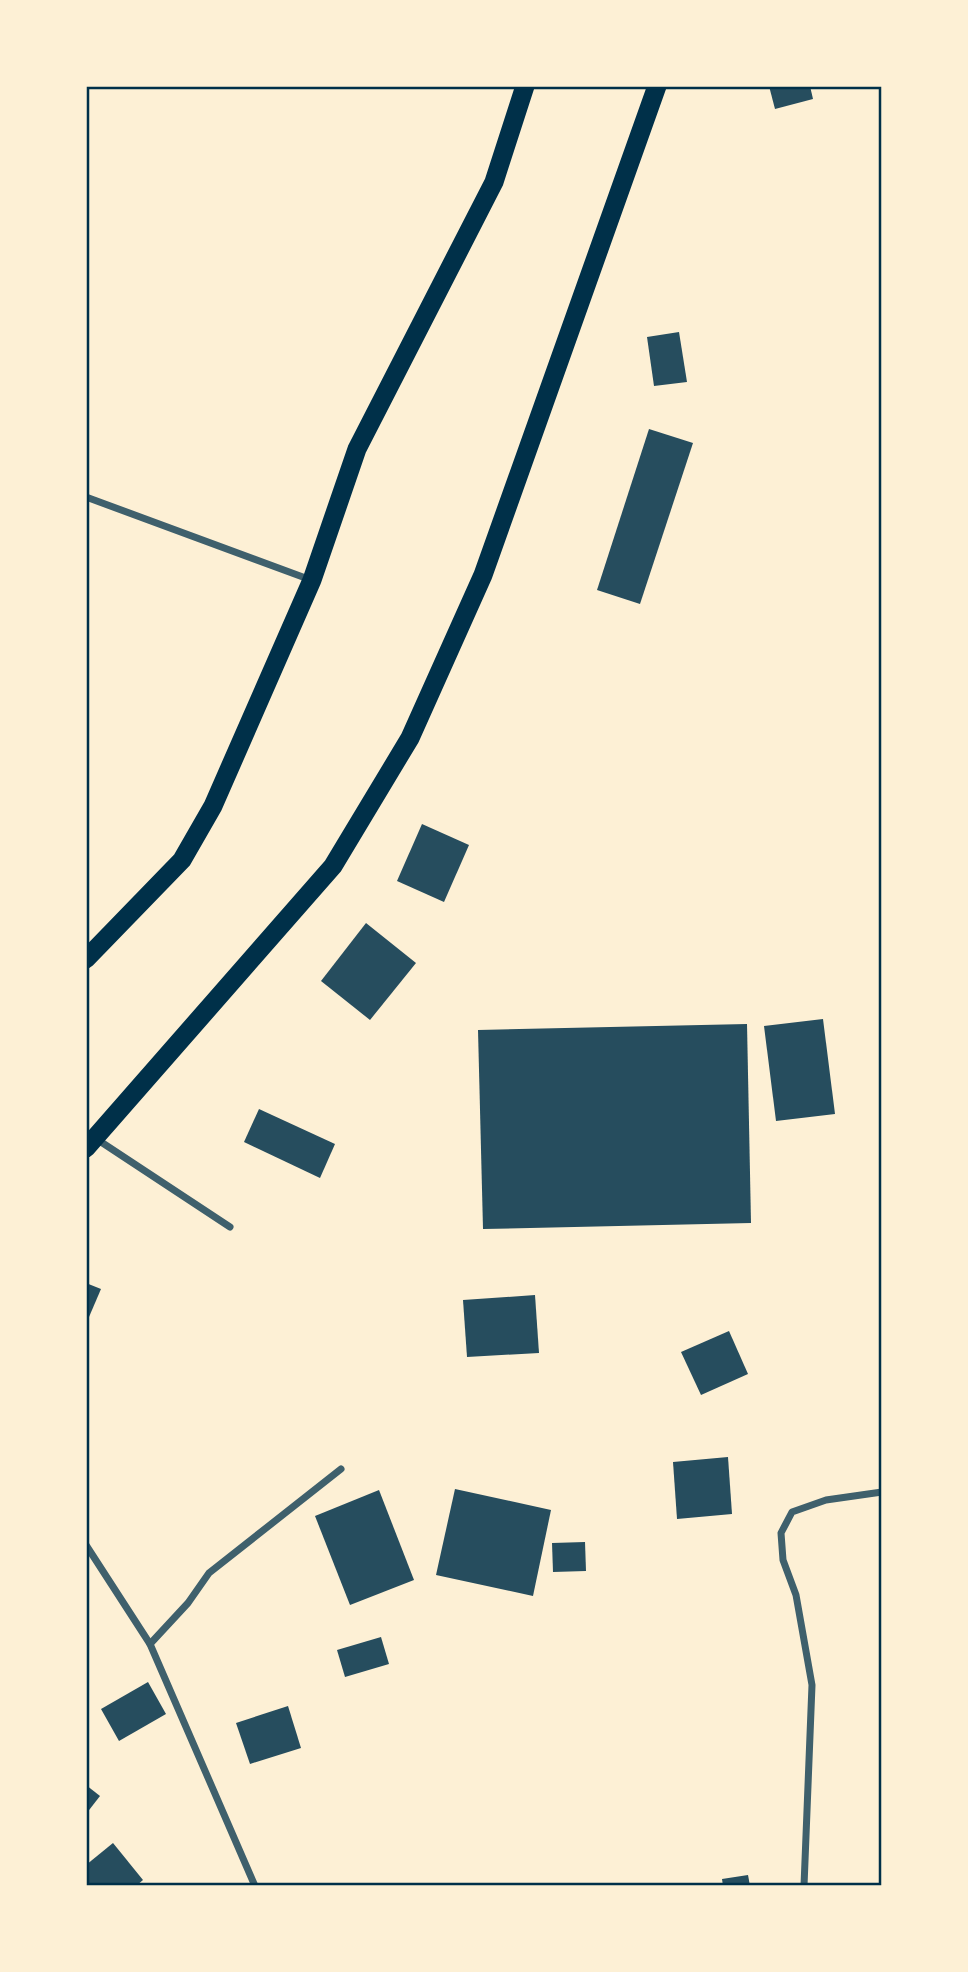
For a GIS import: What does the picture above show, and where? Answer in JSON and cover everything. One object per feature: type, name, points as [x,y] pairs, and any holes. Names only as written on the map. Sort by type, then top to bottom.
[{"type":"highway","points":[[86,959],[182,860],[213,806],[312,580],[357,449],[494,182],[525,86]]},
{"type":"highway","points":[[90,1143],[333,866],[410,738],[483,575],[657,86]]},
{"type":"street","points":[[86,497],[312,580]]},
{"type":"street","points":[[90,1143],[230,1227]]},
{"type":"street","points":[[150,1644],[188,1603],[209,1573],[341,1469]]},
{"type":"street","points":[[804,1886],[812,1685],[796,1595],[783,1560],[781,1533],[792,1512],[826,1500],[882,1492]]},
{"type":"street","points":[[86,1545],[150,1644],[256,1886]]},
{"type":"building","points":[[769,86],[810,86],[813,99],[775,109]]},
{"type":"building","points":[[679,332],[687,382],[654,386],[647,337]]},
{"type":"building","points":[[649,429],[693,443],[640,604],[597,590]]},
{"type":"building","points":[[422,824],[469,845],[444,902],[397,881]]},
{"type":"building","points":[[366,923],[416,963],[370,1020],[321,981]]},
{"type":"building","points":[[823,1019],[835,1114],[776,1121],[764,1026]]},
{"type":"building","points":[[747,1024],[751,1223],[483,1229],[478,1030]]},
{"type":"building","points":[[259,1109],[335,1144],[320,1178],[244,1142]]},
{"type":"building","points":[[86,1283],[101,1289],[86,1324]]},
{"type":"building","points":[[535,1295],[539,1353],[467,1357],[463,1300]]},
{"type":"building","points":[[729,1331],[748,1374],[701,1395],[681,1352]]},
{"type":"building","points":[[728,1457],[732,1514],[677,1519],[673,1462]]},
{"type":"building","points":[[455,1489],[551,1510],[533,1596],[436,1575]]},
{"type":"building","points":[[379,1490],[414,1580],[350,1605],[315,1516]]},
{"type":"building","points":[[585,1542],[586,1571],[553,1572],[552,1543]]},
{"type":"building","points":[[381,1637],[389,1664],[345,1677],[337,1650]]},
{"type":"building","points":[[148,1682],[166,1714],[119,1741],[101,1709]]},
{"type":"building","points":[[288,1706],[301,1748],[250,1764],[236,1723]]},
{"type":"building","points":[[86,1785],[100,1796],[86,1814]]},
{"type":"building","points":[[113,1843],[143,1880],[136,1886],[86,1886],[86,1865]]},
{"type":"building","points":[[748,1875],[750,1886],[723,1886],[722,1879]]}]
